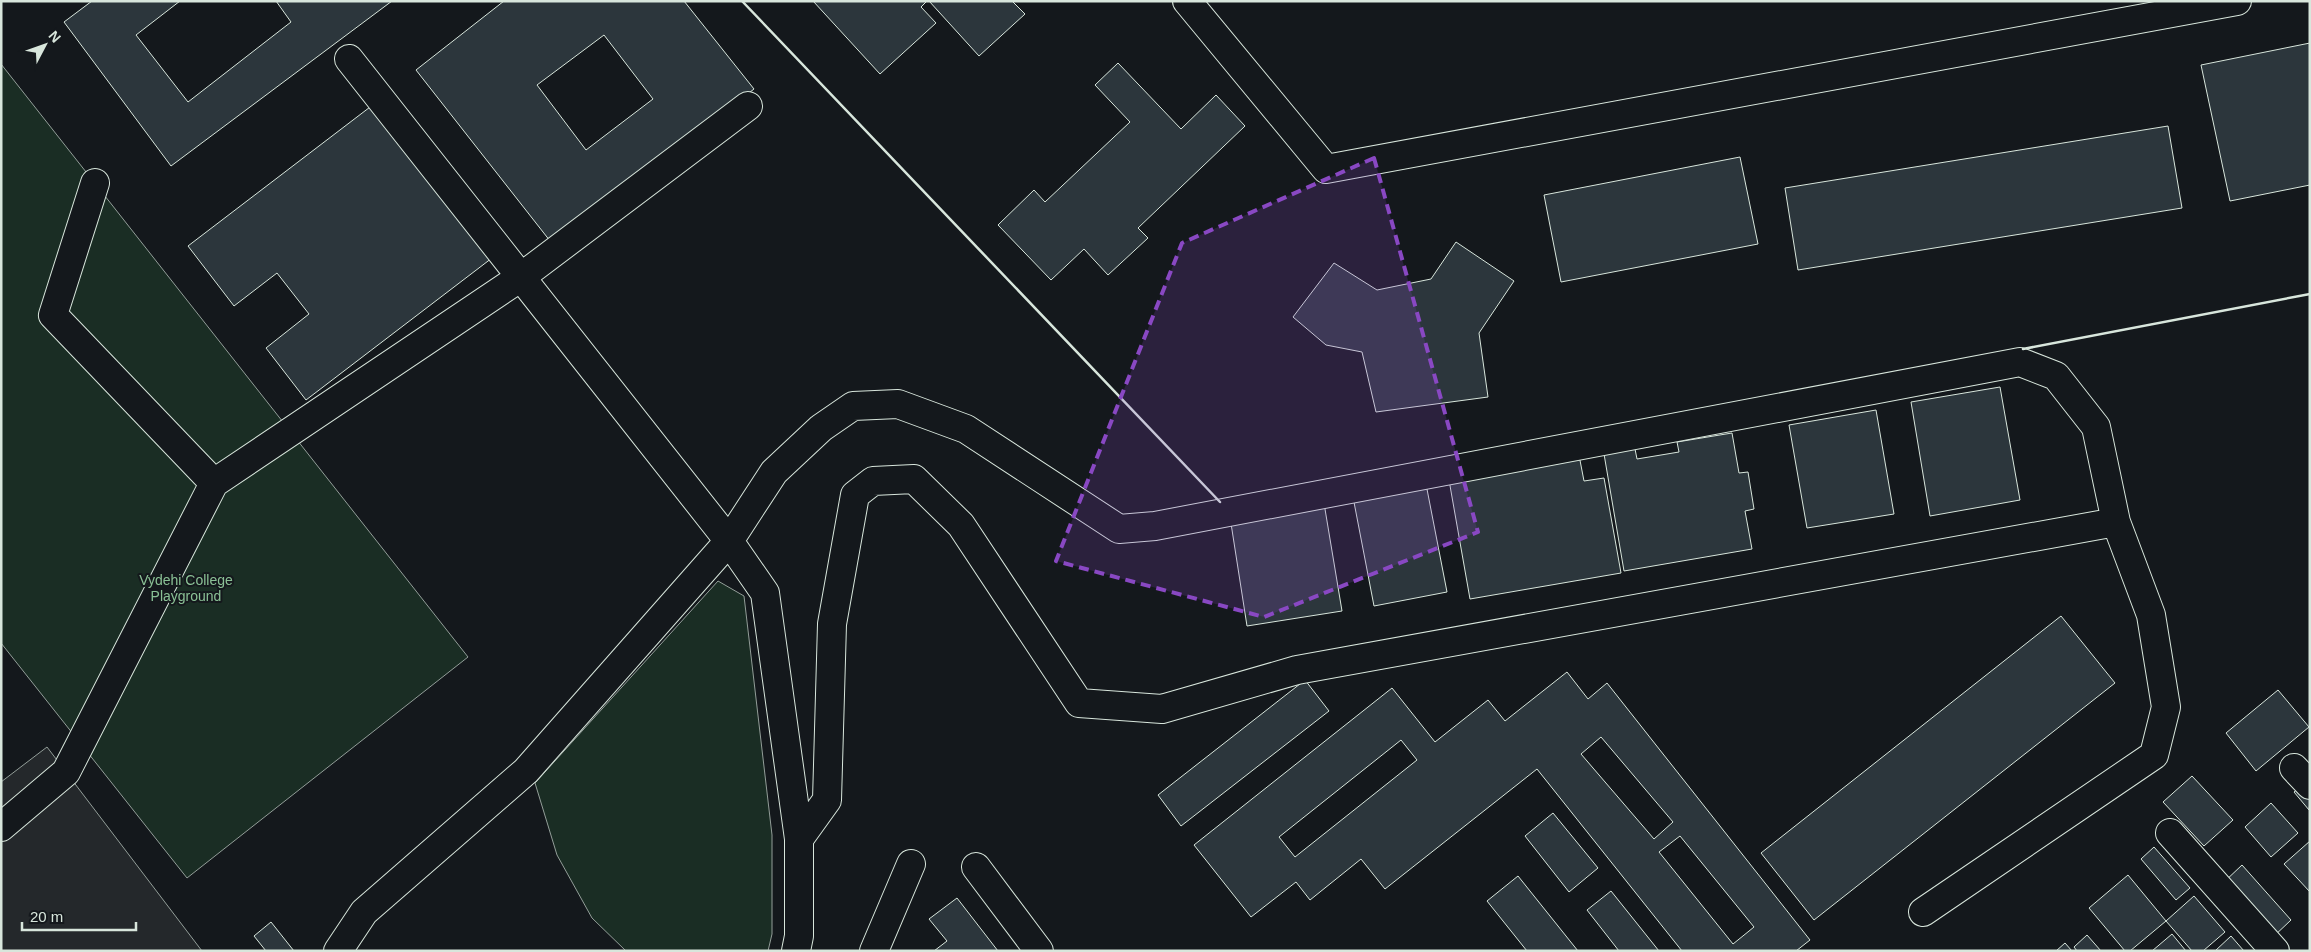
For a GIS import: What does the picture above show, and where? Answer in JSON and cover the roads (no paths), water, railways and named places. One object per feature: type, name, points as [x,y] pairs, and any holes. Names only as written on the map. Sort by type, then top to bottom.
[{"type":"street","points":[[1187,1],[1326,169],[2237,1]]},
{"type":"street","points":[[349,59],[729,541],[764,593],[800,839],[799,936],[796,951]]},
{"type":"street","points":[[1,827],[66,772],[214,483],[521,277],[748,106]]},
{"type":"street","points":[[95,183],[53,315],[214,483]]},
{"type":"street","points":[[338,951],[364,912],[526,770],[729,541],[774,472],[821,428],[853,406],[898,404],[966,429],[1119,529],[1155,526],[2020,362],[2056,376],[2096,427],[2116,522],[2151,615],[2166,707],[2154,755],[1923,912]]},
{"type":"street","points":[[800,839],[827,800],[832,624],[855,495],[873,481],[914,479],[961,525],[1079,703],[1162,710],[1297,670],[2116,522]]},
{"type":"street","points":[[2170,833],[2275,951]]},
{"type":"street","points":[[874,951],[911,864]]},
{"type":"street","points":[[976,867],[1039,951]]},
{"type":"park label","name":"Vydehi College Playground","points":[[186,588]]}]
